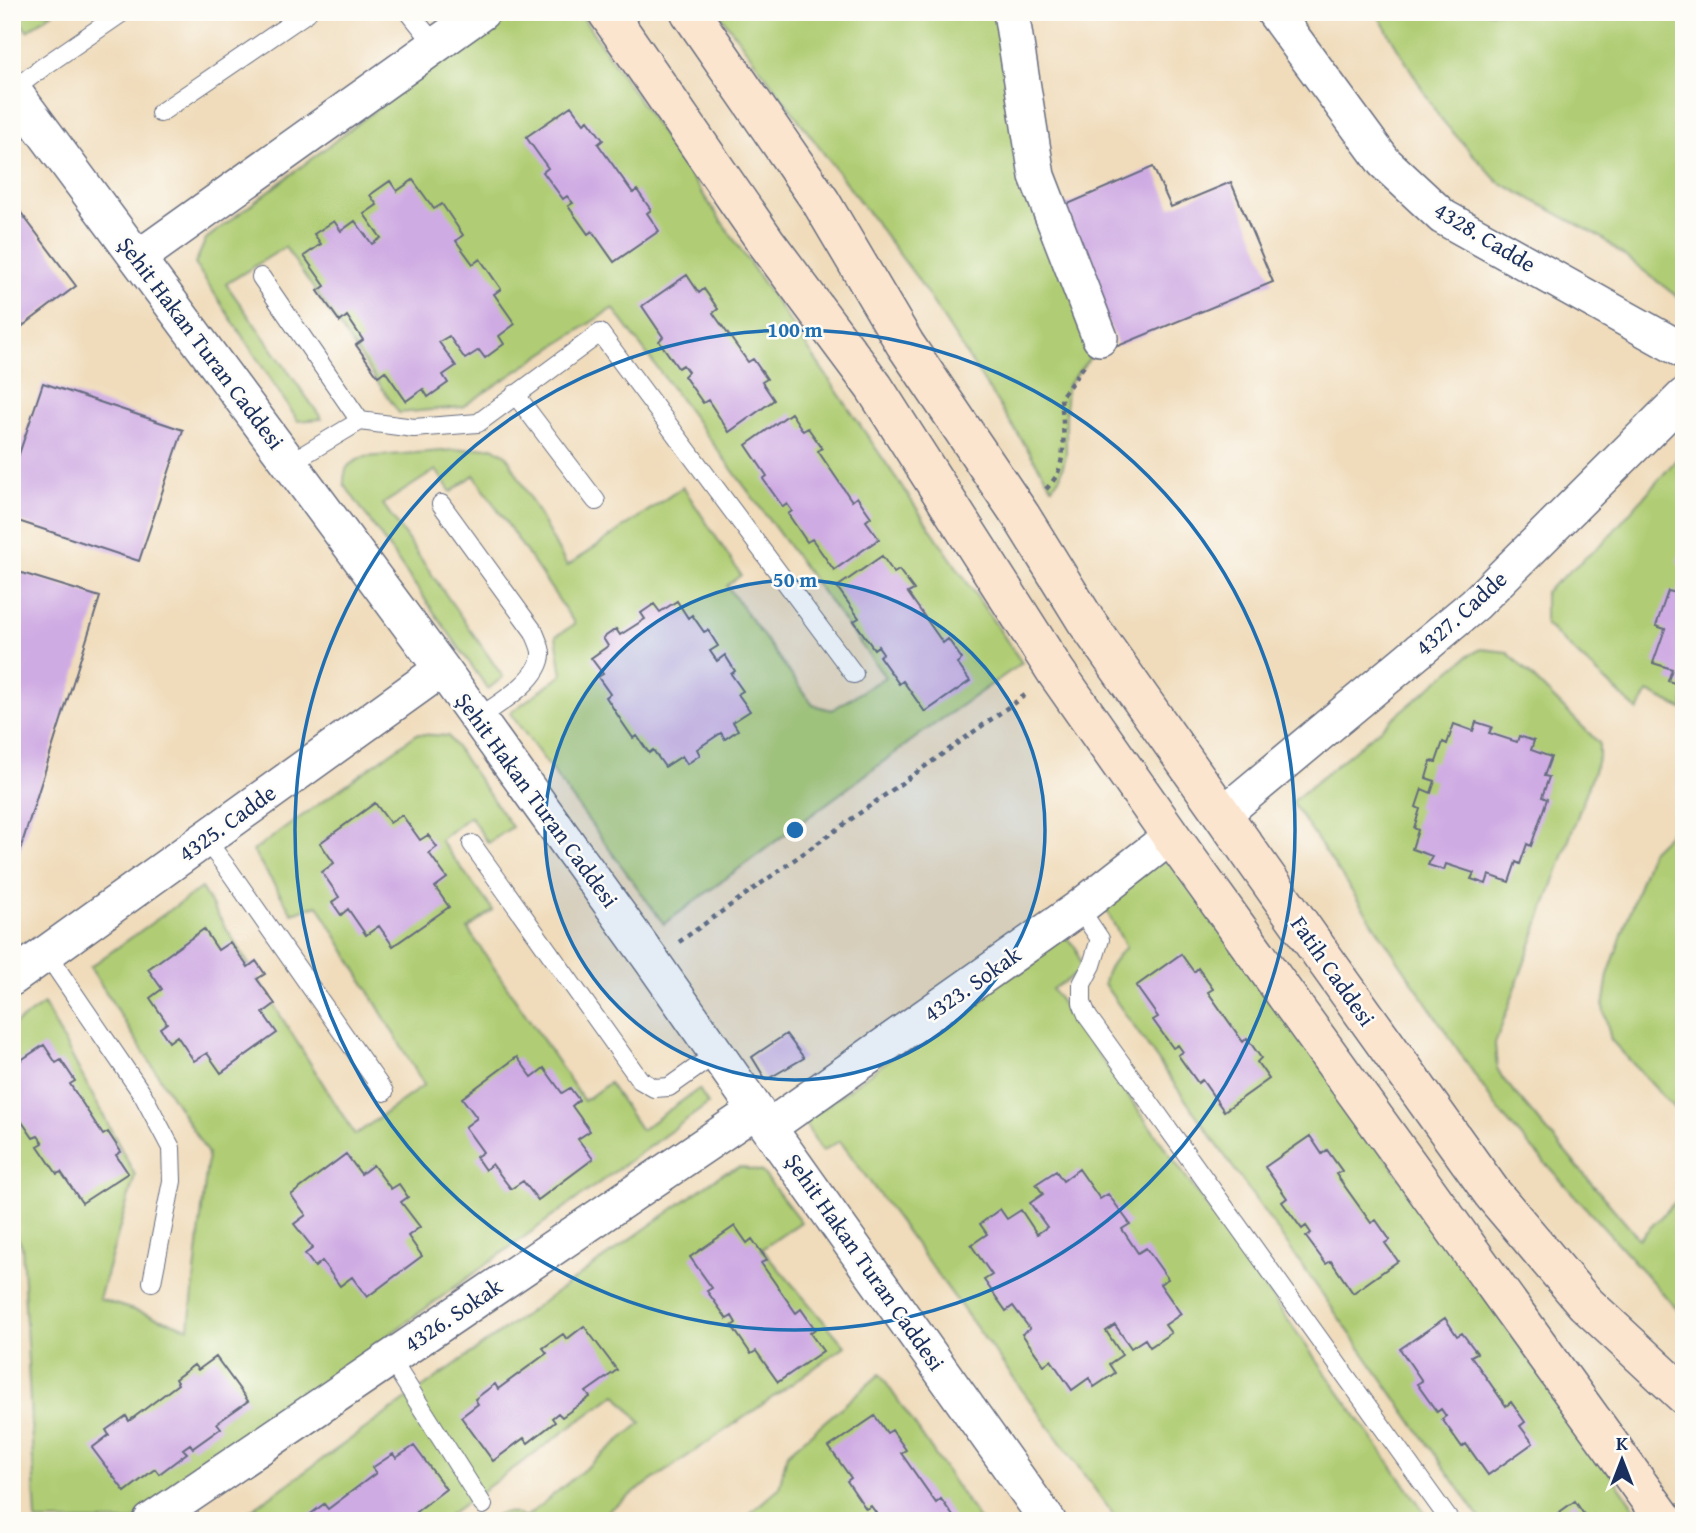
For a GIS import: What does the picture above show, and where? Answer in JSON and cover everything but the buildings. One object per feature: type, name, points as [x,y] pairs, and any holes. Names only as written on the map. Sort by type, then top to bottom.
[{"type":"street","points":[[138,258],[482,12]]},
{"type":"street","points":[[607,12],[766,242],[874,387],[1056,672],[1171,836],[1665,1521]]},
{"type":"street","name":"Fatih Caddesi","points":[[690,12],[821,202],[905,344],[1021,516],[1086,621],[1492,1193],[1585,1303],[1684,1395]]},
{"type":"street","points":[[1012,12],[1037,176],[1100,338]]},
{"type":"street","name":"4328. Cadde","points":[[1274,12],[1384,162],[1443,217],[1684,351]]},
{"type":"street","name":"Şehit Hakan Turan Caddesi","points":[[13,89],[478,718],[1048,1521]]},
{"type":"street","name":"4327. Cadde","points":[[1223,814],[1475,604],[1684,396]]},
{"type":"street","name":"4325. Cadde","points":[[12,978],[442,669]]},
{"type":"street","name":"4323. Sokak","points":[[762,1118],[1079,908],[1171,836]]},
{"type":"street","name":"4326. Sokak","points":[[151,1521],[390,1358],[762,1118]]},
{"type":"lane","points":[[13,89],[123,12]]},
{"type":"lane","points":[[160,113],[308,12]]},
{"type":"lane","points":[[409,12],[436,46]]},
{"type":"lane","points":[[261,277],[360,421]]},
{"type":"lane","points":[[290,463],[360,421],[414,428],[478,423],[600,333],[854,674]]},
{"type":"lane","points":[[515,394],[596,500]]},
{"type":"lane","points":[[442,505],[534,632],[541,653],[537,672],[478,718]]},
{"type":"lane","points":[[205,839],[384,1092]]},
{"type":"lane","points":[[472,844],[640,1080],[654,1088],[668,1087],[716,1053]]},
{"type":"lane","points":[[1079,908],[1100,939],[1092,965],[1082,984],[1082,1003],[1088,1017],[1450,1521]]},
{"type":"lane","points":[[46,953],[143,1095],[171,1148],[172,1181],[152,1282]]},
{"type":"lane","points":[[390,1358],[483,1505]]},
{"type":"path","points":[[1021,516],[1056,478],[1061,460],[1061,397],[1081,373],[1100,338]]},
{"type":"path","points":[[652,961],[1056,672]]},
{"type":"green space","points":[[14,12],[54,12],[27,31]]},
{"type":"green space","points":[[511,12],[579,12],[1022,663],[922,733],[664,924],[510,713],[562,675],[556,636],[575,624],[474,475],[451,492],[436,470],[383,504],[503,677],[488,689],[344,484],[348,466],[364,457],[493,447],[507,456],[567,566],[683,487],[741,575],[727,586],[813,705],[832,710],[885,677],[613,308],[462,407],[399,413],[285,247],[226,284],[322,419],[298,421],[195,264],[206,239],[382,105]]},
{"type":"green space","points":[[718,12],[1001,12],[1094,353],[1067,386],[1066,455],[1060,477],[1052,487],[917,278]]},
{"type":"green space","points":[[1376,12],[1684,12],[1684,302],[1599,236],[1497,181],[1439,117]]},
{"type":"green space","points":[[1684,451],[1684,710],[1648,692],[1638,711],[1545,624],[1545,592],[1605,541]]},
{"type":"green space","points":[[1481,649],[1507,652],[1599,743],[1599,757],[1495,1044],[1497,1068],[1503,1079],[1639,1239],[1684,1193],[1684,1317],[1501,1114],[1292,802],[1468,656]]},
{"type":"green space","points":[[417,734],[448,736],[512,827],[488,843],[470,816],[440,840],[493,910],[468,929],[584,1101],[609,1083],[641,1130],[699,1089],[708,1104],[132,1521],[36,1521],[22,1246],[12,1227],[12,1026],[44,1004],[135,1175],[99,1299],[189,1328],[208,1154],[90,967],[201,888],[355,1135],[424,1085],[318,905],[292,913],[253,851]]},
{"type":"green space","points":[[1684,821],[1684,1119],[1611,1040],[1603,1007],[1608,975],[1651,851]]},
{"type":"green space","points":[[1171,854],[1644,1521],[1482,1521],[1104,984],[1112,964],[1126,947],[1103,904]]},
{"type":"green space","points":[[1062,933],[1076,948],[1082,971],[1052,989],[1431,1521],[1118,1521],[840,1141],[822,1151],[804,1122]]},
{"type":"green space","points":[[740,1167],[762,1172],[801,1222],[762,1249],[845,1346],[606,1512],[606,1521],[486,1521],[504,1513],[526,1517],[641,1423],[616,1394],[441,1521],[236,1521],[722,1174]]},
{"type":"green space","points":[[880,1374],[980,1521],[741,1521],[779,1488],[787,1454]]}]
